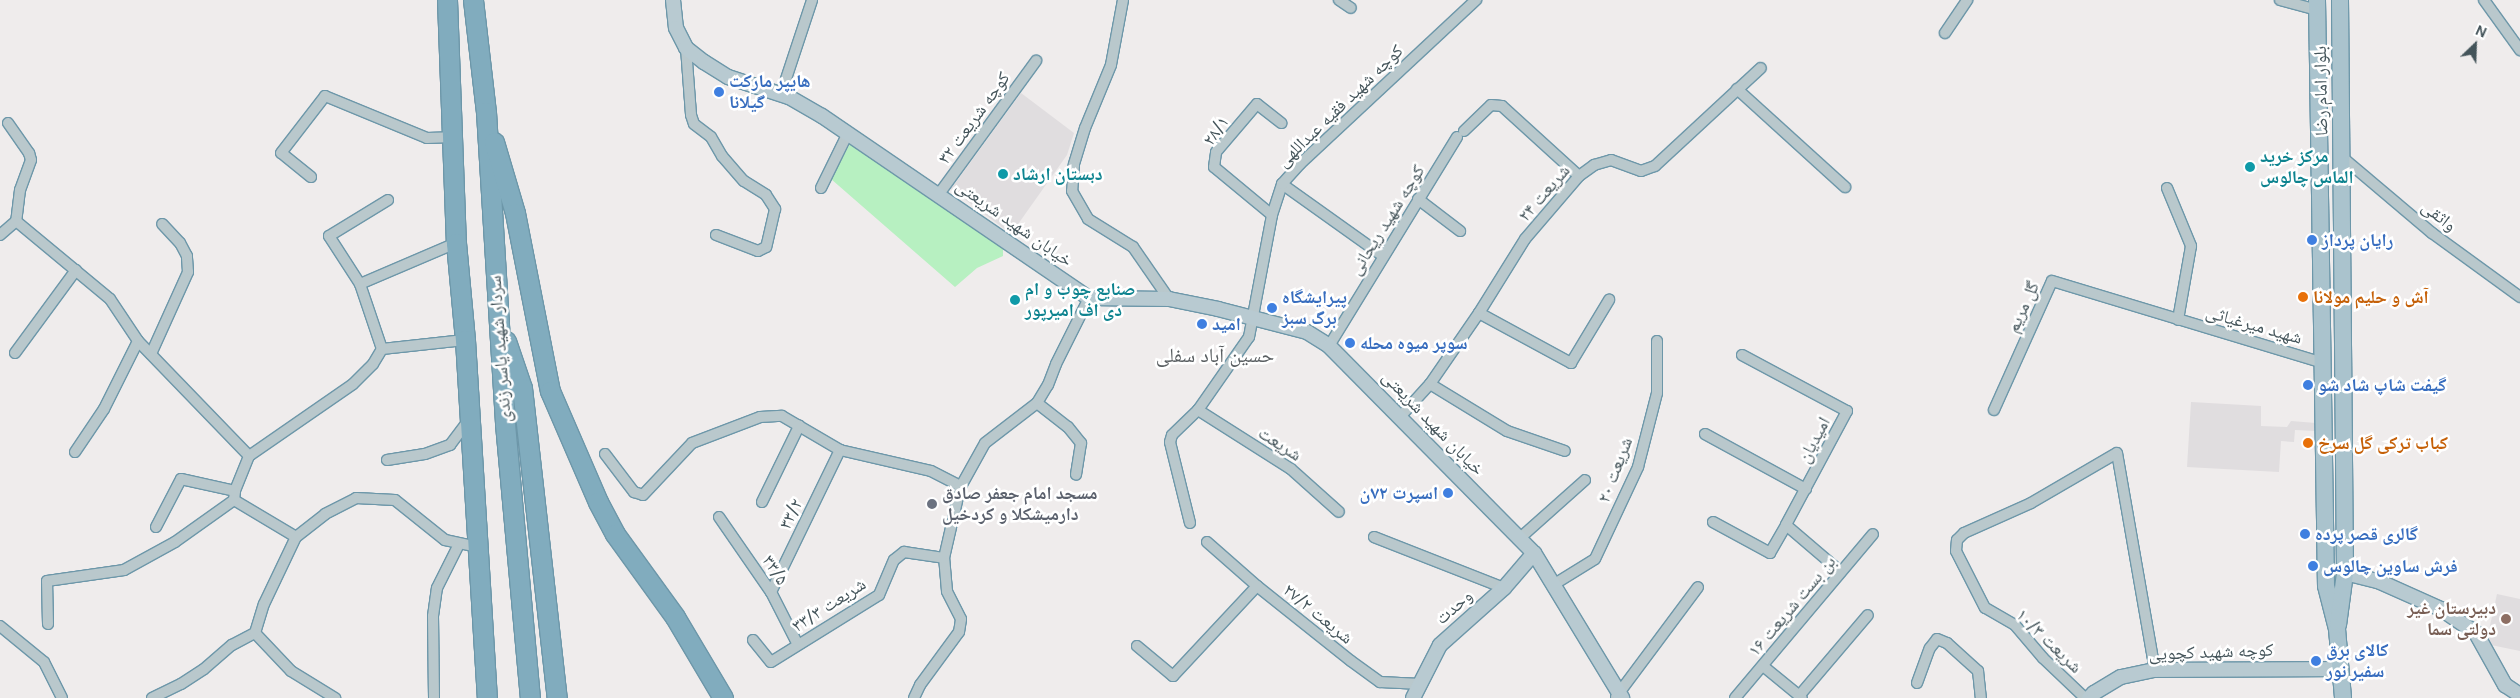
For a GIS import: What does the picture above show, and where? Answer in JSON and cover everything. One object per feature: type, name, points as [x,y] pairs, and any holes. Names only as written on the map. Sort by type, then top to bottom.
[{"type":"highway","name":"سردار شهید یاسر زندی","points":[[448,0],[456,242],[470,420],[468,546],[487,698]]},
{"type":"highway","name":"سردار شهید یاسر زندی","points":[[474,0],[486,112],[497,315],[530,698]]},
{"type":"highway","points":[[486,112],[515,213],[550,391],[598,502],[615,534],[675,617],[723,698]]},
{"type":"highway","points":[[497,315],[522,388],[557,698]]},
{"type":"main road","name":"بلوار امام رضا","points":[[2337,630],[2345,573],[2340,0]]},
{"type":"main road","name":"بلوار امام رضا","points":[[2317,5],[2321,362],[2326,586],[2337,630]]},
{"type":"main road","points":[[2337,630],[2343,698]]},
{"type":"street","points":[[673,0],[676,28],[686,48],[691,115],[694,124],[711,137],[722,156],[744,181],[766,195],[775,209],[766,247],[758,251],[716,235]]},
{"type":"street","points":[[780,94],[812,0]]},
{"type":"street","points":[[1123,0],[1111,65],[1085,128],[1074,165],[1072,191],[1088,220],[1134,247],[1169,299]]},
{"type":"street","points":[[1339,0],[1350,8]]},
{"type":"street","name":"کوچه شهید فقیه عبداللهی","points":[[1190,524],[1170,442],[1172,435],[1198,410],[1248,337],[1254,316],[1272,215],[1282,184],[1300,164],[1476,0]]},
{"type":"street","points":[[1945,33],[1967,0]]},
{"type":"street","points":[[2280,0],[2317,5]]},
{"type":"street","points":[[2484,0],[2520,50]]},
{"type":"street","name":"خیابان شهید شریعتی","points":[[686,48],[728,77],[780,94],[848,132],[1089,298],[1169,299],[1254,316],[1307,332],[1329,346],[1534,553],[1619,697]]},
{"type":"street","name":"کوچه شریعت ۳۲","points":[[939,194],[1036,61]]},
{"type":"street","name":"شریعت ۲۴","points":[[1400,416],[1430,384],[1479,313],[1525,239],[1579,176],[1594,165],[1611,160],[1641,171],[1656,166],[1761,68]]},
{"type":"street","points":[[1738,89],[1846,187]]},
{"type":"street","points":[[311,177],[281,153],[325,96],[427,138],[452,137]]},
{"type":"street","name":"۲۸/۱","points":[[1272,215],[1214,167],[1216,152],[1257,104],[1281,123]]},
{"type":"street","name":"کوچه شهید ریحانی","points":[[1329,346],[1418,199],[1461,134],[1491,104],[1502,106],[1579,176]]},
{"type":"street","points":[[0,235],[16,221],[20,190],[30,160],[29,153],[8,123]]},
{"type":"street","points":[[821,188],[848,132]]},
{"type":"street","name":"واثقی","points":[[2342,156],[2432,233],[2520,297]]},
{"type":"street","points":[[1282,184],[1383,256]]},
{"type":"street","points":[[2168,188],[2191,246],[2178,320]]},
{"type":"street","points":[[1418,199],[1460,231]]},
{"type":"street","points":[[48,624],[47,581],[124,570],[175,542],[234,495],[249,456],[352,384],[373,364],[382,349],[360,284],[329,236],[388,200]]},
{"type":"street","points":[[16,221],[110,299],[138,341],[249,456]]},
{"type":"street","points":[[151,354],[188,272],[187,256],[180,243],[162,224]]},
{"type":"street","points":[[360,284],[456,242]]},
{"type":"street","points":[[15,352],[76,270]]},
{"type":"street","name":"گل مریم","points":[[1994,410],[2052,281],[2178,320]]},
{"type":"street","points":[[914,698],[920,685],[959,632],[961,619],[947,591],[944,558],[961,486],[985,443],[1037,403],[1048,385],[1089,298]]},
{"type":"street","points":[[1479,313],[1571,363],[1609,300]]},
{"type":"street","name":"شهید میرغیاثی","points":[[2178,320],[2321,362]]},
{"type":"street","points":[[382,349],[465,340]]},
{"type":"street","points":[[75,452],[104,409],[138,341]]},
{"type":"street","name":"شریعت ۲۰","points":[[1553,585],[1595,559],[1638,467],[1657,393],[1657,342]]},
{"type":"street","name":"امیدیان","points":[[1713,522],[1770,553],[1847,411],[1742,355]]},
{"type":"street","points":[[1430,384],[1507,432],[1564,451]]},
{"type":"street","points":[[1037,403],[1068,428],[1081,443],[1076,476]]},
{"type":"street","name":"شریعت","points":[[1198,410],[1291,470],[1339,512]]},
{"type":"street","points":[[605,454],[634,492],[643,495],[692,443],[760,417],[782,416],[840,450],[931,471],[961,486]]},
{"type":"street","points":[[387,460],[425,454],[450,445],[470,420]]},
{"type":"street","points":[[762,502],[799,426]]},
{"type":"street","points":[[1705,434],[1806,489]]},
{"type":"street","name":"۳۳/۲","points":[[771,592],[840,450]]},
{"type":"street","name":"شریعت ۱۰/۳","points":[[2091,697],[2043,658],[2015,625],[1985,608],[1956,551],[1957,540],[1964,532],[2031,503],[2117,454],[2155,670]]},
{"type":"street","points":[[156,527],[181,479],[234,495],[296,537]]},
{"type":"street","points":[[1520,538],[1585,480]]},
{"type":"street","points":[[152,698],[181,684],[204,669],[232,645],[255,633],[264,604],[296,537],[325,514],[356,498],[378,498],[394,500],[445,540],[468,546],[437,588],[433,616],[434,698]]},
{"type":"street","name":"۳۳/۵","points":[[719,516],[771,592],[798,645]]},
{"type":"street","points":[[1786,525],[1841,572]]},
{"type":"street","name":"بن بست شریعت ۱۶","points":[[1735,698],[1764,666],[1872,534]]},
{"type":"street","points":[[1374,537],[1504,588]]},
{"type":"street","name":"شریعت ۲۷/۲","points":[[1207,542],[1257,586],[1380,682],[1421,684]]},
{"type":"street","name":"شریعت ۳۳/۳","points":[[753,640],[771,662],[879,595],[894,560],[904,552],[944,558]]},
{"type":"street","name":"وحدت","points":[[1413,698],[1421,684],[1430,660],[1440,645],[1504,588],[1534,553]]},
{"type":"street","points":[[2345,573],[2378,581],[2441,609],[2476,633],[2505,685],[2520,695]]},
{"type":"street","points":[[1137,646],[1173,676],[1257,586]]},
{"type":"street","points":[[1619,697],[1698,587]]},
{"type":"street","points":[[1764,666],[1801,697],[1868,615]]},
{"type":"street","points":[[0,626],[44,662],[62,698]]},
{"type":"street","points":[[255,633],[291,671],[335,698]]},
{"type":"street","points":[[1917,683],[1930,648],[1937,639],[1947,643],[1978,671],[1980,698]]},
{"type":"street","name":"کوچه شهید کچویی","points":[[2091,697],[2121,677],[2155,670],[2340,669]]},
{"type":"shaded area","points":[[1021,93],[1074,133],[1067,155],[1011,234],[951,189]]},
{"type":"shaded area","points":[[2191,402],[2261,406],[2261,426],[2287,427],[2291,421],[2316,423],[2316,431],[2295,430],[2294,442],[2281,441],[2279,472],[2187,467]]},
{"type":"shaded area","name":"دبیرستان غیر دولتی سما","points":[[2497,594],[2520,599],[2520,651],[2491,645],[2487,639]]},
{"type":"green space","points":[[852,140],[1003,247],[1003,256],[977,268],[955,287],[831,179]]},
{"type":"place","name":"هایپر مارکت گیلانا","points":[[719,92]]},
{"type":"place","name":"مرکز خرید الماس چالوس","points":[[2250,167]]},
{"type":"place","name":"دبستان ارشاد","points":[[1003,174]]},
{"type":"place","name":"رایان پرداز","points":[[2312,240]]},
{"type":"place","name":"آش و حلیم مولانا","points":[[2303,297]]},
{"type":"place","name":"صنایع چوب و ام دی اف امیرپور","points":[[1015,300]]},
{"type":"place","name":"پیرایشگاه برگ سبز","points":[[1272,308]]},
{"type":"place","name":"امید","points":[[1202,324]]},
{"type":"place","name":"سوپر میوه محله","points":[[1350,343]]},
{"type":"place","name":"گیفت شاپ شاد شو","points":[[2308,385]]},
{"type":"place","name":"کباب ترکی گل سرخ","points":[[2308,443]]},
{"type":"place","name":"اسپرت ۷۲ن","points":[[1448,493]]},
{"type":"place","name":"مسجد امام جعفر صادق دارمیشکلا و کردخیل","points":[[932,504]]},
{"type":"place","name":"گالری قصر پرده","points":[[2305,534]]},
{"type":"place","name":"فرش ساوین چالوس","points":[[2313,566]]},
{"type":"place","name":"دبیرستان غیر دولتی سما","points":[[2506,619]]},
{"type":"place","name":"کالای برق سفیر نور","points":[[2316,661]]},
{"type":"district","name":"حسین آباد سفلی","points":[[1215,355]]}]
